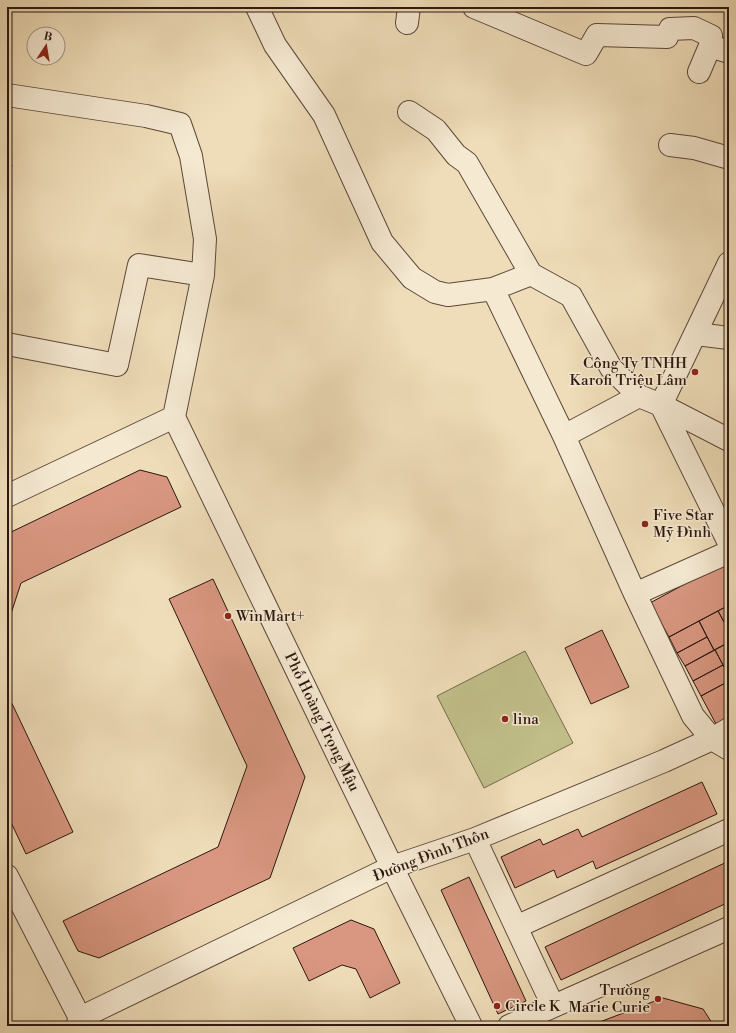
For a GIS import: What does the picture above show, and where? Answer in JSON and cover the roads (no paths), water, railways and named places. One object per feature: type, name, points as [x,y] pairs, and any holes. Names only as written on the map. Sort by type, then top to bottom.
[{"type":"street","points":[[257,7],[275,45],[324,115],[382,242],[412,278],[435,292],[448,295],[493,288],[531,274]]},
{"type":"street","points":[[474,7],[586,54],[597,35],[667,37],[670,29],[694,28],[711,36],[720,49],[699,72]]},
{"type":"street","points":[[7,95],[146,116],[180,124],[191,156],[205,239],[203,275],[174,417],[7,496]]},
{"type":"street","points":[[409,112],[436,130],[456,155],[467,163],[531,274],[571,296],[611,368],[639,396],[661,405],[729,440]]},
{"type":"street","points":[[670,145],[694,148],[729,158]]},
{"type":"street","points":[[661,405],[729,264]]},
{"type":"street","points":[[7,344],[117,365],[139,265],[203,275]]},
{"type":"street","points":[[493,288],[564,436],[635,594],[693,716],[723,739]]},
{"type":"street","points":[[696,334],[729,338]]},
{"type":"street","points":[[564,436],[639,396]]},
{"type":"street","points":[[661,405],[729,543]]},
{"type":"street","name":"Phố Hoàng Trọng Mậu","points":[[174,417],[392,867],[471,1026]]},
{"type":"street","points":[[635,594],[729,552]]},
{"type":"street","name":"Đường Đình Thôn","points":[[79,1022],[392,867],[475,839],[664,761],[723,739]]},
{"type":"street","points":[[516,927],[729,830]]},
{"type":"street","points":[[475,839],[553,1006]]},
{"type":"street","points":[[8,880],[79,1022]]},
{"type":"street","points":[[509,1026],[729,928]]},
{"type":"place","name":"Công Ty TNHH Karofi Triệu Lâm","points":[[695,372]]},
{"type":"place","name":"Five Star Mỹ Đình","points":[[645,524]]},
{"type":"place","name":"WinMart+","points":[[228,616]]},
{"type":"place","name":"lina","points":[[505,719]]},
{"type":"place","name":"Trường Marie Curie","points":[[658,999]]},
{"type":"place","name":"Circle K","points":[[497,1006]]}]
